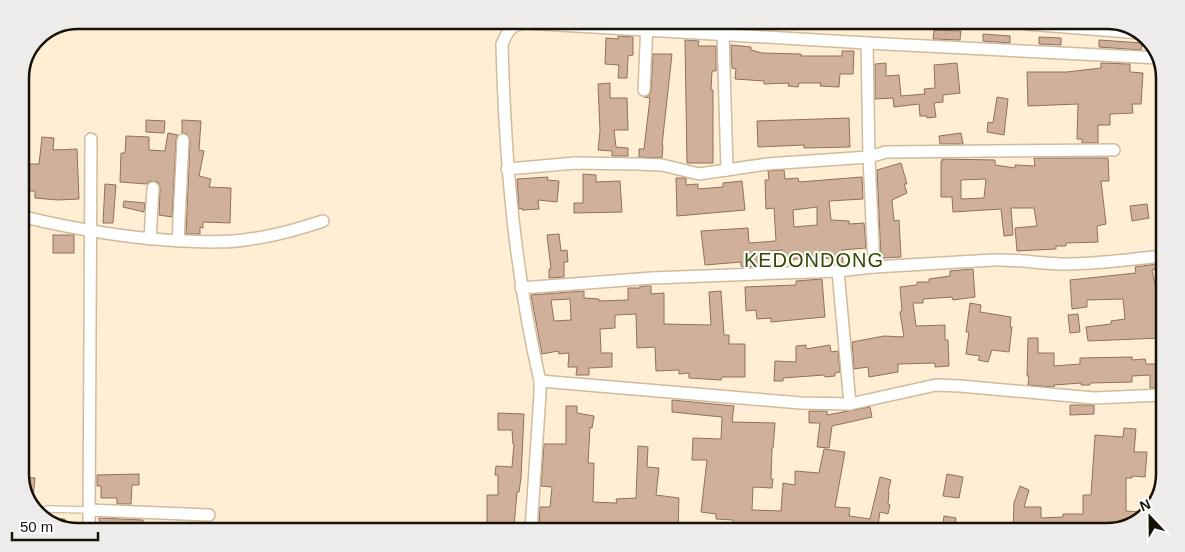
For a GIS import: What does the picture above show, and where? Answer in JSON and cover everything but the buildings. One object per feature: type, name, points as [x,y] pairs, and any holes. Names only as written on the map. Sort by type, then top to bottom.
[{"type":"street","points":[[510,29],[502,44],[507,169],[521,288],[540,381],[532,523]]},
{"type":"street","points":[[644,90],[647,29]]},
{"type":"street","points":[[676,29],[723,34],[867,43],[1152,58]]},
{"type":"street","points":[[1090,29],[1121,31]]},
{"type":"street","points":[[723,34],[727,170]]},
{"type":"street","points":[[867,43],[869,156],[874,267]]},
{"type":"street","points":[[89,523],[91,139]]},
{"type":"street","points":[[178,241],[183,140]]},
{"type":"street","points":[[507,169],[575,163],[662,165],[699,174],[782,162],[869,156],[886,152],[1114,150]]},
{"type":"street","points":[[150,239],[154,188]]},
{"type":"street","points":[[29,218],[91,231],[150,239],[206,242],[248,240],[292,231],[323,221]]},
{"type":"street","points":[[521,288],[622,280],[838,271],[874,267],[1002,260],[1045,264],[1087,264],[1156,257]]},
{"type":"street","points":[[838,271],[850,404]]},
{"type":"street","points":[[540,381],[751,400],[850,404],[906,391],[945,385],[1094,398],[1156,395]]},
{"type":"street","points":[[89,510],[209,515]]},
{"type":"lane","points":[[47,509],[89,510]]},
{"type":"district","name":"KEDONDONG","points":[[814,260]]}]
